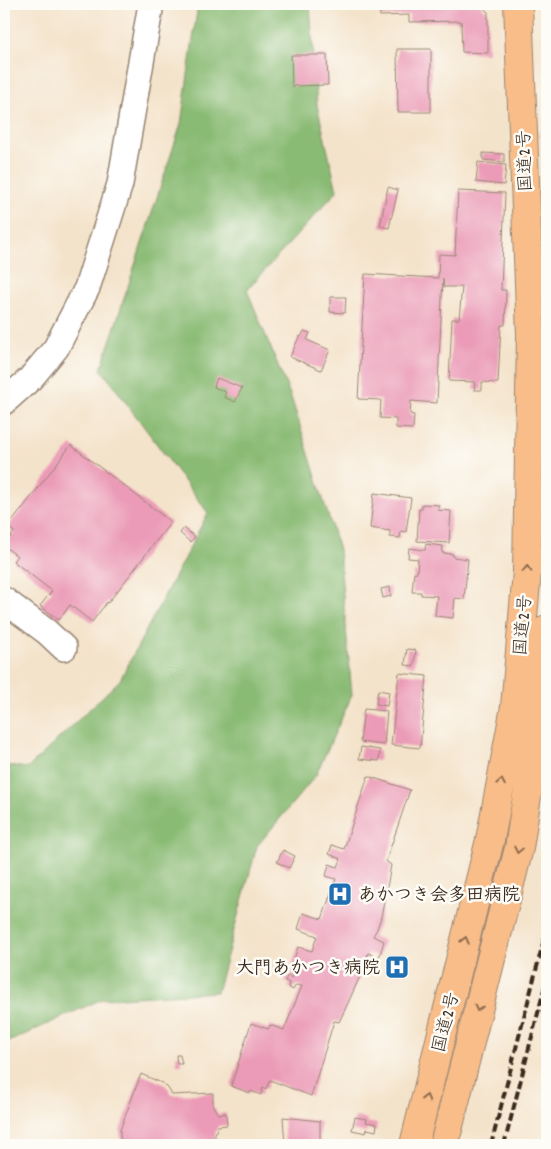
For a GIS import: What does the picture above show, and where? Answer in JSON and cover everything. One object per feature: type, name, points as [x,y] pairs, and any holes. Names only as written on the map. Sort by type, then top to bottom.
[{"type":"highway","name":"国道2号","points":[[414,1145],[490,840],[515,707],[526,582],[531,335],[518,4]]},
{"type":"highway","name":"国道2号","points":[[444,1145],[519,848],[540,711],[547,629]]},
{"type":"street","points":[[4,402],[30,379],[56,348],[87,288],[120,184],[151,4]]},
{"type":"street","points":[[4,600],[47,632],[64,648]]},
{"type":"green space","points":[[198,4],[310,4],[317,105],[337,191],[247,290],[291,397],[339,550],[352,695],[316,775],[257,846],[217,992],[102,999],[4,1044],[4,765],[28,768],[120,680],[208,513],[101,369],[181,124]]},
{"type":"building","points":[[379,4],[479,4],[488,12],[488,53],[462,52],[461,21],[409,22],[409,15],[380,16]]},
{"type":"building","points":[[397,49],[431,49],[431,112],[398,112]]},
{"type":"building","points":[[291,55],[327,55],[328,85],[292,86]]},
{"type":"building","points":[[483,153],[504,154],[504,162],[483,160]]},
{"type":"building","points":[[478,162],[506,165],[504,185],[476,182]]},
{"type":"building","points":[[388,187],[398,190],[389,228],[380,226]]},
{"type":"building","points":[[458,191],[505,193],[501,290],[506,290],[505,325],[501,325],[498,383],[482,382],[482,390],[474,390],[475,382],[449,381],[452,319],[459,319],[462,287],[444,287],[443,278],[437,403],[411,401],[410,414],[414,415],[413,429],[396,428],[396,419],[380,418],[381,400],[358,399],[365,274],[438,278],[439,254],[455,255]]},
{"type":"building","points":[[330,297],[346,297],[345,313],[330,312]]},
{"type":"building","points":[[304,331],[310,333],[307,340],[330,350],[321,370],[290,357],[299,337],[301,337]]},
{"type":"building","points":[[217,378],[242,388],[235,402],[224,397],[226,392],[214,387]]},
{"type":"building","points":[[71,445],[171,522],[92,622],[70,605],[59,620],[40,606],[52,591],[13,561],[17,556],[4,546],[14,532],[8,527]]},
{"type":"building","points":[[374,493],[411,498],[406,532],[401,531],[400,538],[390,537],[390,531],[370,528]]},
{"type":"building","points":[[422,504],[439,505],[438,510],[451,511],[449,543],[417,541],[419,509],[422,509]]},
{"type":"building","points":[[184,528],[195,537],[190,542],[180,533]]},
{"type":"building","points":[[426,544],[443,546],[442,553],[468,559],[464,599],[455,598],[453,618],[435,616],[437,596],[421,595],[421,592],[412,592],[414,572],[417,573],[418,559],[408,558],[409,548],[425,550]]},
{"type":"building","points":[[390,587],[391,596],[383,598],[381,589]]},
{"type":"building","points":[[407,649],[416,650],[414,666],[405,665]]},
{"type":"building","points":[[399,673],[427,676],[420,748],[391,745]]},
{"type":"building","points":[[378,690],[389,692],[387,706],[376,704]]},
{"type":"building","points":[[364,709],[387,711],[384,745],[360,742]]},
{"type":"building","points":[[361,747],[380,750],[379,761],[359,759]]},
{"type":"building","points":[[368,776],[410,790],[386,861],[391,865],[381,917],[373,936],[384,941],[379,958],[368,953],[365,965],[339,1022],[334,1021],[311,1096],[270,1080],[266,1089],[263,1087],[261,1095],[231,1086],[251,1023],[268,1029],[270,1025],[284,1030],[302,986],[296,985],[293,990],[288,987],[289,983],[285,981],[287,976],[291,978],[294,968],[291,968],[298,947],[312,951],[317,936],[298,929],[303,913],[322,919],[336,879],[326,876],[329,864],[338,867],[341,859],[329,854],[332,845],[344,849]]},
{"type":"building","points":[[283,850],[295,856],[289,868],[277,862]]},
{"type":"building","points":[[176,1055],[180,1055],[182,1064],[177,1064]]},
{"type":"building","points":[[141,1074],[164,1084],[172,1095],[213,1093],[213,1106],[218,1114],[226,1113],[227,1125],[218,1126],[215,1142],[125,1145],[120,1138],[120,1130]]},
{"type":"building","points":[[283,1117],[320,1121],[320,1145],[285,1145]]},
{"type":"building","points":[[355,1117],[367,1119],[366,1122],[377,1124],[376,1131],[367,1129],[366,1133],[352,1130]]},
{"type":"railway","points":[[491,1145],[547,928]]},
{"type":"railway","points":[[504,1145],[547,978]]},
{"type":"place","name":"あかつき会多田病院","points":[[340,894]]},
{"type":"place","name":"大門あかつき病院","points":[[397,967]]}]
